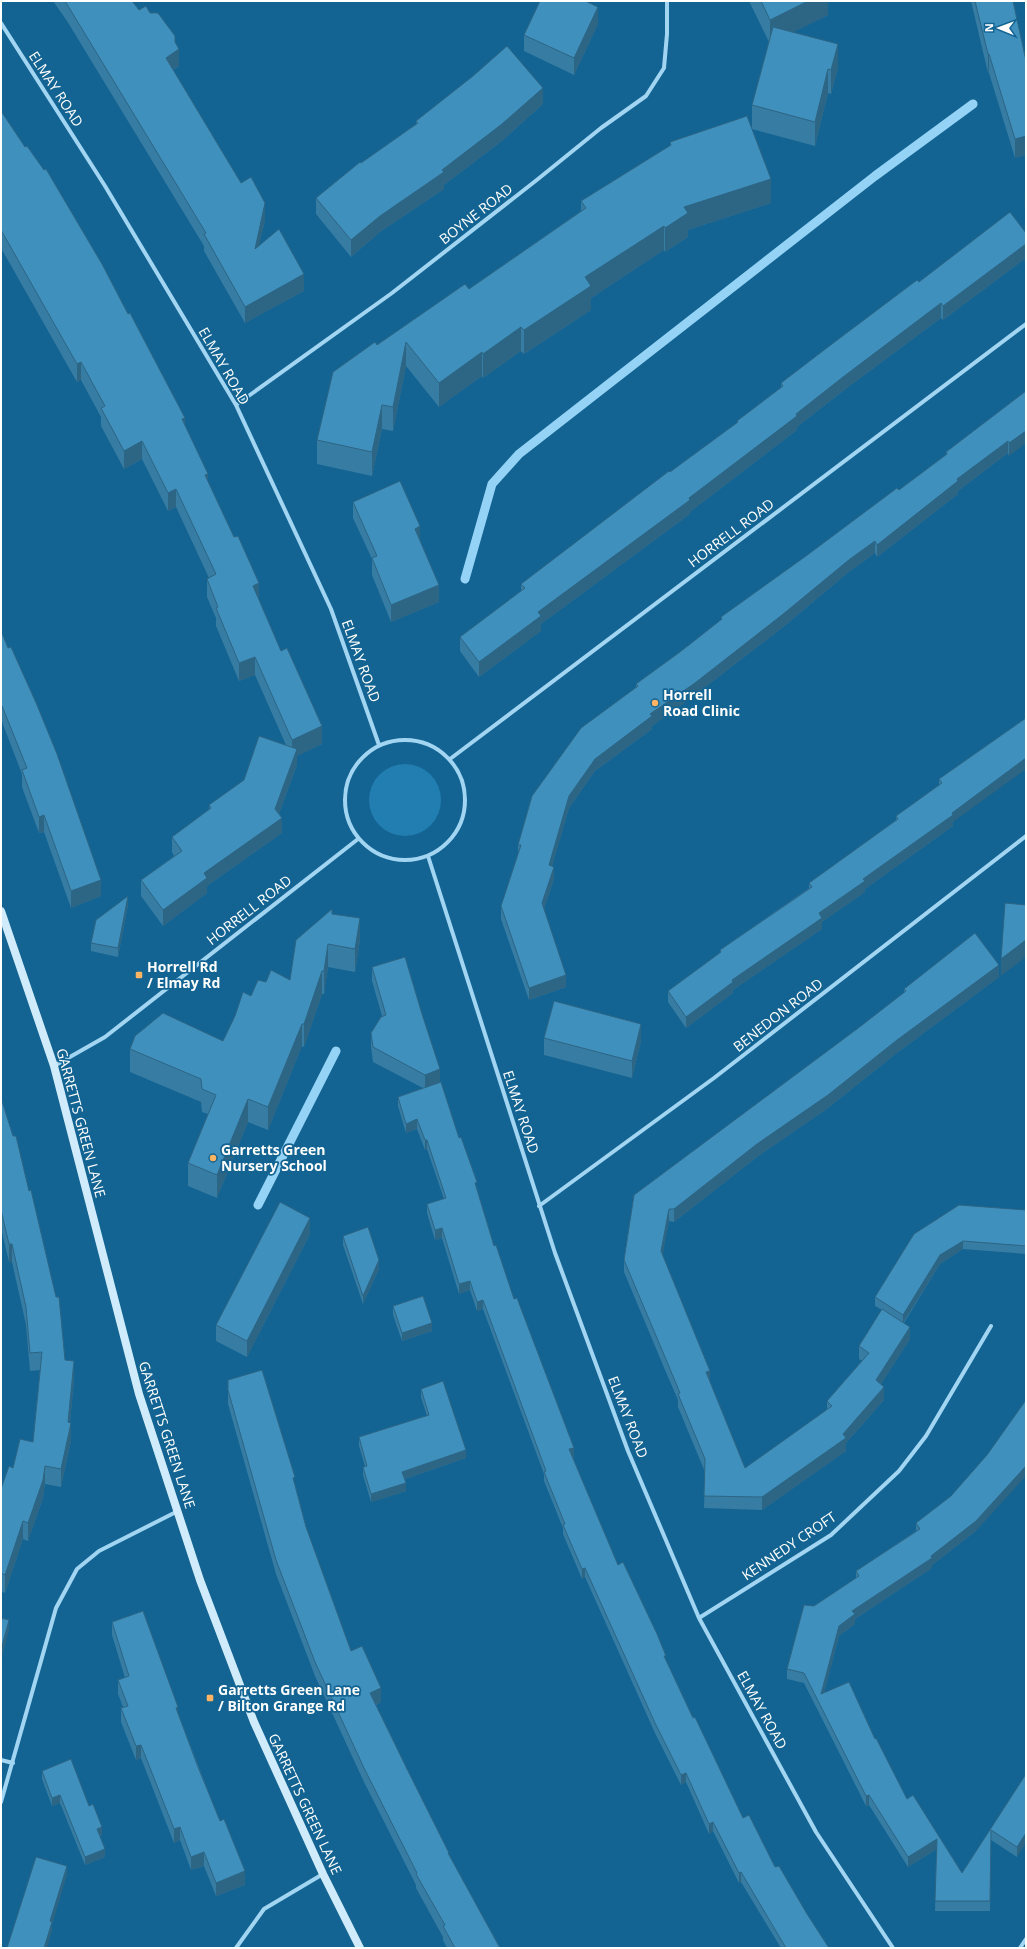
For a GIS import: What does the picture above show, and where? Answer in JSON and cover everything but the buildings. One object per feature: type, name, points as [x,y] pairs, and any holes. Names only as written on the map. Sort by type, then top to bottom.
[{"type":"street","name":"BOYNE ROAD","points":[[236,405],[392,293],[601,128],[646,96],[664,68],[667,34],[667,1]]},
{"type":"street","name":"ELMAY ROAD","points":[[1,23],[105,186],[236,405],[330,609],[379,745]]},
{"type":"street","name":"HORRELL ROAD","points":[[450,759],[1026,324]]},
{"type":"street","points":[[397,740],[416,740],[435,747],[450,759],[460,775],[465,794],[464,813],[457,832],[444,846],[428,856],[413,860],[397,861],[383,857],[369,849],[358,839],[347,820],[344,798],[349,776],[361,757],[379,745],[397,740]]},
{"type":"street","name":"BENEDON ROAD","points":[[539,1206],[714,1078],[1026,836]]},
{"type":"street","name":"HORRELL ROAD","points":[[54,1066],[105,1037],[358,839]]},
{"type":"street","name":"ELMAY ROAD","points":[[428,856],[539,1206],[628,1452],[699,1618],[816,1832],[893,1948]]},
{"type":"street","name":"GARRETTS GREEN LANE","points":[[1,911],[54,1066],[139,1394],[200,1580],[254,1722],[323,1874],[360,1948]]},
{"type":"street","name":"KENNEDY CROFT","points":[[699,1618],[831,1535],[899,1471],[926,1436],[991,1326]]},
{"type":"street","points":[[1,1802],[56,1608],[77,1569],[99,1551],[178,1511]]},
{"type":"street","points":[[1,1760],[13,1763]]},
{"type":"street","points":[[236,1948],[264,1909],[323,1874]]},
{"type":"street","points":[[1020,1948],[1026,1939]]},
{"type":"shaded area","points":[[398,764],[412,764],[419,766],[431,774],[439,786],[441,800],[439,814],[431,826],[419,834],[412,836],[398,836],[391,834],[379,826],[371,814],[369,807],[369,793],[371,786],[379,774],[391,766]]},
{"type":"waterway","points":[[465,579],[492,484],[519,454],[875,176],[973,104]]},
{"type":"waterway","points":[[258,1205],[336,1051]]},
{"type":"place","name":"Horrell Road Clinic","points":[[655,703]]},
{"type":"place","name":"Horrell Rd / Elmay Rd","points":[[139,975]]},
{"type":"place","name":"Garretts Green Nursery School","points":[[213,1158]]},
{"type":"place","name":"Garretts Green Lane / Bilton Grange Rd","points":[[210,1698]]}]
